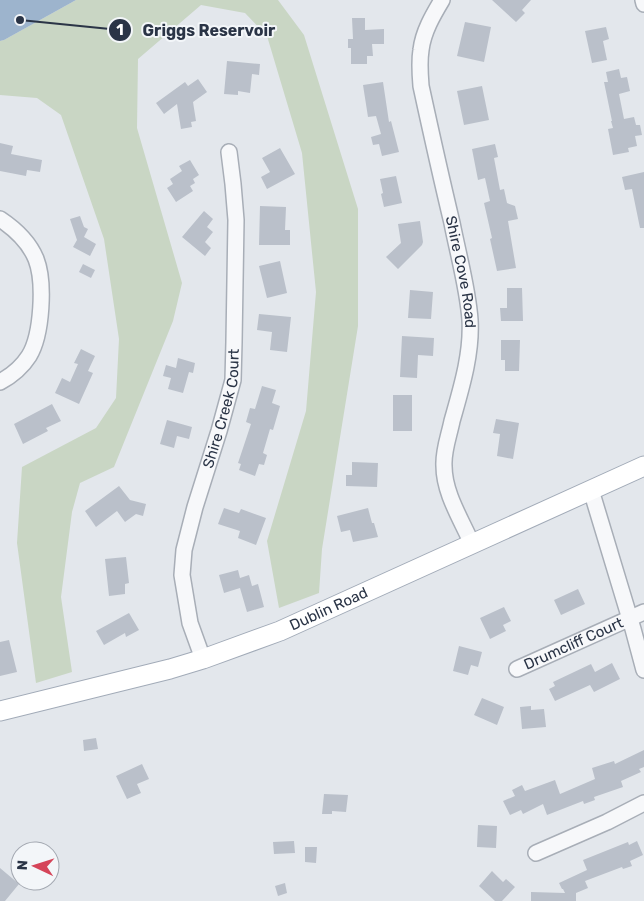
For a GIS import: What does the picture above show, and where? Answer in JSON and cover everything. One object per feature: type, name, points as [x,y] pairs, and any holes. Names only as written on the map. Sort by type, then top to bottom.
[{"type":"main road","name":"Dublin Road","points":[[0,711],[160,671],[280,631],[644,466]]},
{"type":"street","name":"Shire Cove Road","points":[[442,0],[425,34],[421,49],[420,68],[421,86],[463,272],[470,320],[467,361],[445,448],[444,465],[445,480],[451,500],[472,544]]},
{"type":"street","points":[[643,0],[644,4]]},
{"type":"street","name":"Shire Creek Court","points":[[203,658],[190,623],[182,575],[184,550],[233,380],[236,220],[234,184],[229,152]]},
{"type":"street","points":[[0,220],[18,232],[31,249],[40,275],[41,296],[39,328],[35,344],[29,356],[13,374],[0,382]]},
{"type":"street","points":[[591,490],[644,670]]},
{"type":"street","name":"Drumcliff Court","points":[[517,669],[644,612]]},
{"type":"street","points":[[536,853],[607,822],[644,803]]},
{"type":"green space","points":[[76,0],[278,0],[304,35],[358,209],[358,326],[322,549],[319,593],[279,608],[267,541],[306,411],[316,292],[302,153],[267,36],[245,13],[201,5],[138,59],[137,128],[182,283],[173,321],[114,467],[80,483],[72,512],[61,597],[72,672],[36,683],[17,543],[22,467],[96,428],[116,398],[119,339],[104,239],[61,115],[37,98],[0,95],[0,41]]},
{"type":"water","points":[[0,0],[76,0],[0,41]]},
{"type":"building","points":[[492,0],[531,0],[522,10],[525,13],[516,22]]},
{"type":"building","points":[[352,18],[365,18],[365,30],[384,29],[384,44],[372,44],[373,56],[367,56],[367,64],[351,64],[351,48],[348,48],[348,39],[353,39]]},
{"type":"building","points":[[465,22],[491,27],[484,62],[457,56]]},
{"type":"building","points":[[606,27],[609,39],[603,41],[607,60],[592,63],[585,31]]},
{"type":"building","points":[[227,61],[260,64],[259,75],[252,74],[250,93],[238,91],[238,95],[224,94]]},
{"type":"building","points":[[619,69],[621,78],[627,77],[630,91],[619,94],[624,119],[634,117],[636,125],[640,125],[642,135],[635,136],[637,146],[628,148],[629,152],[613,155],[608,129],[613,128],[604,82],[608,82],[606,72]]},
{"type":"building","points":[[198,79],[207,92],[193,102],[196,121],[191,122],[192,127],[181,129],[177,104],[164,114],[156,103],[185,82],[188,86]]},
{"type":"building","points":[[383,82],[389,122],[391,121],[399,152],[382,156],[379,144],[373,145],[371,137],[381,134],[376,116],[368,117],[363,85]]},
{"type":"building","points":[[482,86],[489,120],[464,125],[457,91]]},
{"type":"building","points":[[0,143],[13,146],[11,154],[42,160],[40,172],[27,170],[26,176],[0,171]]},
{"type":"building","points":[[495,144],[498,157],[494,158],[500,190],[504,189],[507,203],[515,206],[518,219],[508,221],[516,268],[497,271],[484,203],[490,201],[485,178],[478,180],[472,149]]},
{"type":"building","points":[[280,148],[295,174],[267,189],[261,177],[270,172],[262,158]]},
{"type":"building","points":[[190,160],[199,175],[193,179],[195,183],[190,186],[193,191],[176,202],[167,188],[173,184],[170,179],[182,171],[179,166]]},
{"type":"building","points":[[644,172],[644,228],[640,228],[632,189],[625,190],[622,177]]},
{"type":"building","points":[[396,176],[402,203],[384,207],[380,179]]},
{"type":"building","points":[[260,206],[286,207],[285,230],[290,230],[290,245],[259,245]]},
{"type":"building","points":[[204,211],[213,219],[207,227],[213,232],[205,242],[211,248],[205,256],[182,237]]},
{"type":"building","points":[[80,216],[84,227],[88,229],[84,237],[96,244],[90,256],[73,247],[77,240],[70,219]]},
{"type":"building","points":[[420,221],[422,245],[398,269],[386,257],[401,243],[398,224]]},
{"type":"building","points":[[280,261],[287,293],[267,298],[259,266]]},
{"type":"building","points":[[83,264],[95,270],[91,278],[79,272]]},
{"type":"building","points":[[507,288],[522,288],[523,321],[501,321],[500,308],[507,308]]},
{"type":"building","points":[[410,290],[433,292],[431,319],[408,318]]},
{"type":"building","points":[[259,314],[291,317],[287,352],[270,350],[272,332],[257,330]]},
{"type":"building","points":[[402,336],[434,338],[433,356],[418,355],[417,378],[400,377]]},
{"type":"building","points":[[501,340],[520,340],[519,371],[505,371],[505,360],[501,360]]},
{"type":"building","points":[[81,349],[95,356],[88,371],[93,373],[79,404],[55,393],[62,378],[70,382],[78,364],[74,363]]},
{"type":"building","points":[[178,358],[195,363],[193,373],[189,372],[183,393],[168,389],[171,378],[163,376],[166,365],[176,368]]},
{"type":"building","points":[[262,386],[276,390],[272,403],[280,406],[273,430],[270,429],[263,453],[267,455],[264,465],[259,464],[255,476],[239,470],[241,464],[238,463],[251,424],[246,422],[250,408],[255,409]]},
{"type":"building","points":[[393,395],[412,395],[412,431],[393,431]]},
{"type":"building","points":[[52,404],[61,421],[46,428],[48,431],[23,444],[14,424]]},
{"type":"building","points":[[496,419],[519,423],[513,459],[497,456],[500,434],[493,433]]},
{"type":"building","points":[[167,420],[192,427],[189,439],[177,436],[174,448],[160,444]]},
{"type":"building","points":[[352,462],[378,463],[377,487],[346,486],[346,475],[352,475]]},
{"type":"building","points":[[119,486],[130,500],[146,504],[143,516],[136,514],[125,522],[117,511],[96,527],[85,511]]},
{"type":"building","points":[[224,508],[239,513],[241,509],[266,518],[256,545],[238,538],[240,531],[218,524]]},
{"type":"building","points":[[368,508],[378,537],[353,542],[350,530],[341,532],[337,516]]},
{"type":"building","points":[[126,557],[129,583],[125,584],[125,594],[109,596],[105,559]]},
{"type":"building","points":[[238,570],[240,578],[249,575],[252,586],[258,584],[264,607],[247,612],[240,588],[224,593],[219,575]]},
{"type":"building","points":[[578,589],[585,604],[561,615],[554,600]]},
{"type":"building","points":[[504,607],[511,621],[503,625],[506,631],[490,639],[480,618]]},
{"type":"building","points":[[129,613],[139,630],[126,637],[125,633],[104,645],[96,631]]},
{"type":"building","points":[[9,640],[17,672],[0,676],[0,642]]},
{"type":"building","points":[[459,646],[482,652],[478,667],[471,665],[468,675],[453,671]]},
{"type":"building","points":[[612,663],[620,679],[594,692],[590,685],[555,701],[549,689],[555,686],[553,682],[591,664],[595,672]]},
{"type":"building","points":[[482,698],[504,707],[497,725],[474,715]]},
{"type":"building","points":[[531,706],[531,710],[544,709],[546,727],[522,729],[520,707]]},
{"type":"building","points":[[96,738],[98,749],[84,751],[83,740]]},
{"type":"building","points":[[644,750],[644,767],[639,769],[641,772],[621,781],[623,787],[594,797],[595,800],[584,804],[583,801],[547,815],[543,804],[523,814],[521,810],[510,815],[503,801],[515,796],[512,790],[522,785],[525,791],[555,780],[560,794],[595,779],[592,768],[614,761],[615,764]]},
{"type":"building","points":[[142,764],[149,779],[137,784],[141,793],[127,799],[116,776]]},
{"type":"building","points":[[324,794],[348,795],[346,812],[332,811],[332,814],[322,814]]},
{"type":"building","points":[[478,825],[497,826],[496,848],[477,847]]},
{"type":"building","points":[[294,841],[295,853],[274,854],[273,842]]},
{"type":"building","points":[[637,841],[643,855],[630,861],[632,866],[623,869],[622,867],[585,881],[588,888],[576,893],[576,901],[531,901],[531,892],[565,893],[559,883],[587,870],[583,860],[628,842],[629,845]]},
{"type":"building","points":[[305,847],[317,847],[316,863],[305,862]]},
{"type":"building","points":[[0,868],[10,876],[10,891],[13,891],[5,901],[0,901]]},
{"type":"building","points":[[492,871],[503,882],[506,879],[515,887],[502,901],[495,901],[479,886]]},
{"type":"building","points":[[285,883],[287,893],[278,896],[275,886]]},
{"type":"place","name":"Griggs Reservoir","points":[[20,20]]}]
